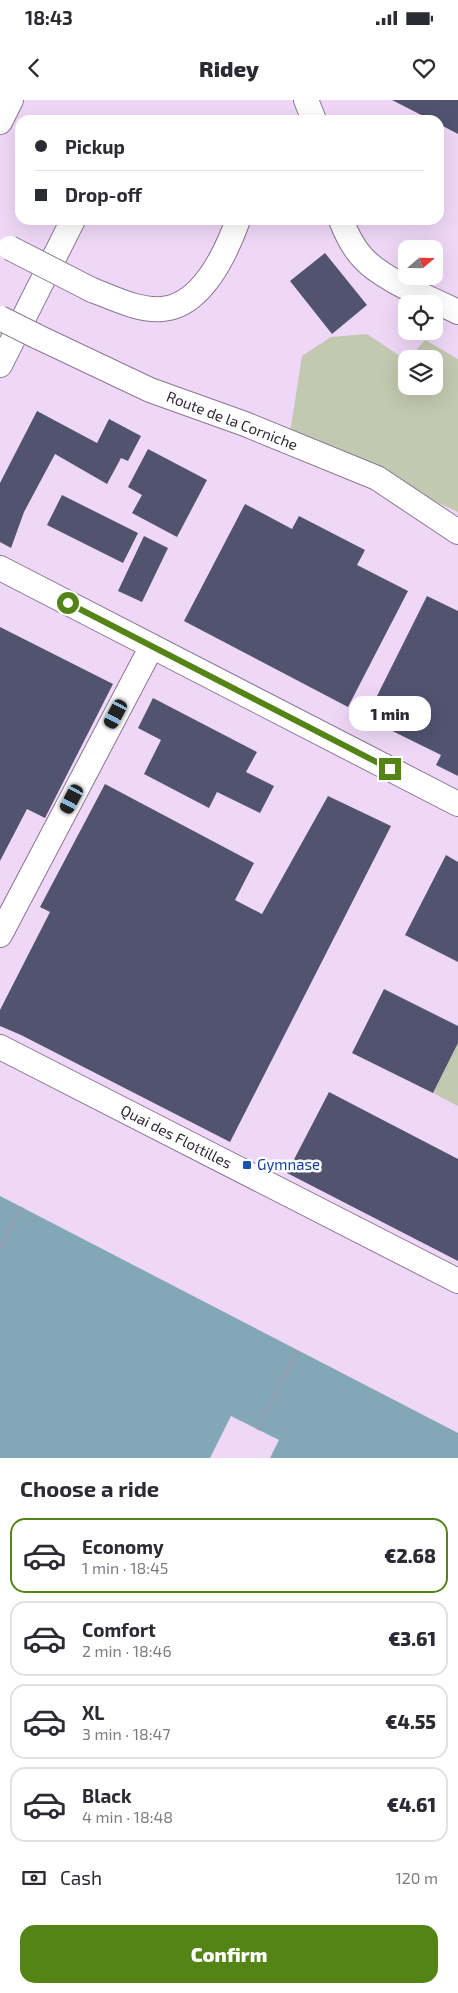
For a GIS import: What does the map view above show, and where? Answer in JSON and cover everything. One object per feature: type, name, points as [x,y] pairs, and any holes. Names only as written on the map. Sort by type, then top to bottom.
[{"type":"street","points":[[0,122],[11,100]]},
{"type":"street","points":[[306,100],[312,115]]},
{"type":"street","points":[[0,365],[70,225]]},
{"type":"street","points":[[5,243],[92,290],[128,304],[162,309],[186,300],[208,279],[217,267],[236,225]]},
{"type":"street","points":[[343,225],[347,235],[362,257],[380,272],[458,312]]},
{"type":"street","name":"Route de la Corniche","points":[[0,318],[150,390],[245,424],[377,478],[458,532]]},
{"type":"street","points":[[0,568],[458,804]]},
{"type":"street","points":[[0,935],[152,646]]},
{"type":"street","name":"Quai des Flottilles","points":[[0,1047],[458,1281]]},
{"type":"path","points":[[0,1248],[22,1207]]},
{"type":"path","points":[[258,1430],[298,1350]]},
{"type":"green space","points":[[367,334],[398,355],[398,395],[443,395],[443,350],[458,359],[458,512],[290,433],[302,356],[331,337]]},
{"type":"green space","points":[[425,340],[442,350],[417,350]]},
{"type":"green space","points":[[458,1043],[458,1106],[433,1093]]},
{"type":"water","points":[[0,1196],[458,1433],[458,1458],[0,1458]]},
{"type":"pier","points":[[231,1416],[279,1440],[270,1458],[210,1458]]},
{"type":"building","points":[[392,100],[458,100],[458,134],[444,127],[444,115],[421,115]]},
{"type":"building","points":[[325,253],[367,305],[332,334],[290,281]]},
{"type":"building","points":[[37,411],[97,443],[109,419],[141,436],[128,461],[121,458],[107,484],[55,454],[24,512],[11,548],[0,542],[0,483]]},
{"type":"building","points":[[148,449],[207,480],[177,537],[132,513],[142,495],[128,487]]},
{"type":"building","points":[[62,495],[138,533],[123,563],[47,525]]},
{"type":"building","points":[[245,504],[292,529],[299,516],[365,550],[357,565],[408,591],[348,707],[184,621]]},
{"type":"building","points":[[144,536],[168,548],[142,602],[118,591]]},
{"type":"building","points":[[427,596],[458,611],[458,776],[436,765],[441,755],[366,718]]},
{"type":"building","points":[[0,627],[113,684],[45,818],[27,809],[0,861]]},
{"type":"building","points":[[153,698],[257,752],[246,772],[274,786],[260,813],[217,792],[209,808],[144,774],[161,740],[138,728]]},
{"type":"building","points":[[105,784],[254,863],[235,900],[262,914],[328,796],[391,826],[230,1142],[0,1026],[0,1010],[50,912],[40,907]]},
{"type":"building","points":[[446,855],[458,862],[458,962],[405,935]]},
{"type":"building","points":[[384,989],[458,1026],[458,1043],[433,1093],[352,1053]]},
{"type":"building","points":[[329,1092],[458,1159],[458,1261],[287,1173]]},
{"type":"place","name":"Gymnase","points":[[247,1165]]},
{"type":"route","points":[[68,603],[390,769]]}]
